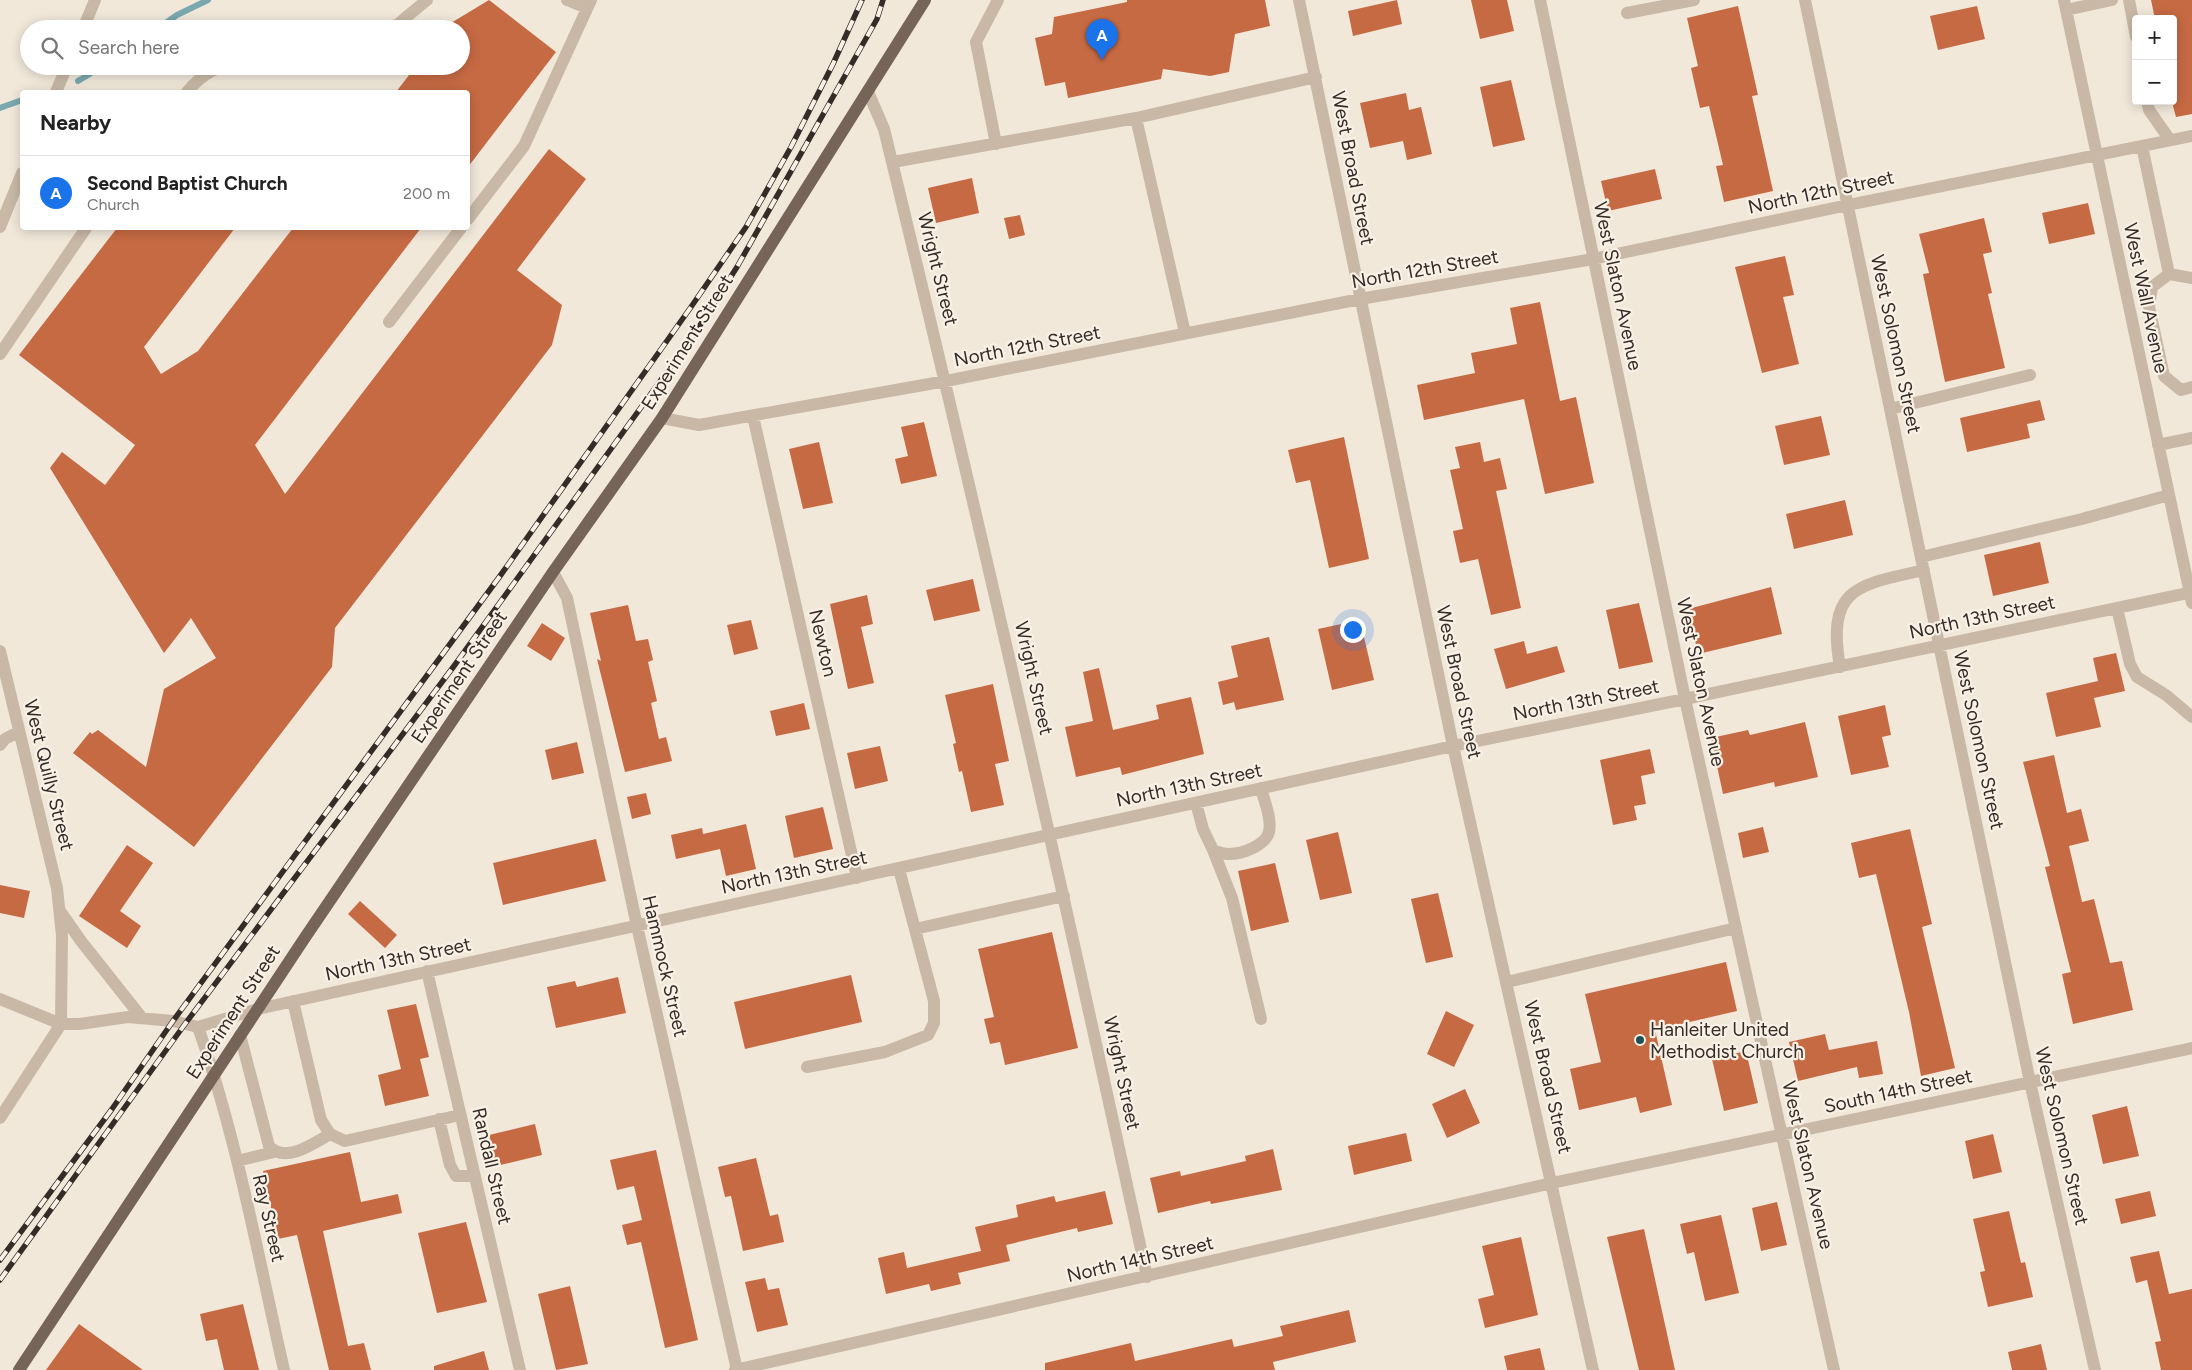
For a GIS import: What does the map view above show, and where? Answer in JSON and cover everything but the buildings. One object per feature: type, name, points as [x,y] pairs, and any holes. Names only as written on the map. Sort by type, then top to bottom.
[{"type":"main road","name":"Experiment Street","points":[[18,1370],[240,1035],[553,572],[662,418],[925,0]]},
{"type":"street","points":[[87,20],[95,0]]},
{"type":"street","points":[[403,20],[427,0]]},
{"type":"street","points":[[470,216],[524,146],[589,4],[567,0]]},
{"type":"street","points":[[996,144],[976,42],[998,0]]},
{"type":"street","name":"West Broad Street","points":[[1299,0],[1453,746],[1593,1370]]},
{"type":"street","name":"West Slaton Avenue","points":[[1540,0],[1685,700],[1834,1370]]},
{"type":"street","points":[[1628,13],[1694,0]]},
{"type":"street","name":"West Solomon Street","points":[[1805,0],[2030,1082],[2095,1370]]},
{"type":"street","points":[[2065,5],[2112,0]]},
{"type":"street","points":[[2129,0],[2132,16]]},
{"type":"street","name":"West Wall Avenue","points":[[2065,5],[2191,596]]},
{"type":"street","points":[[57,90],[63,75]]},
{"type":"street","points":[[189,90],[198,78],[204,75]]},
{"type":"street","points":[[892,162],[1136,118],[1316,77]]},
{"type":"street","name":"Wright Street","points":[[868,92],[884,129],[946,381],[1051,835],[1147,1277]]},
{"type":"street","points":[[2148,105],[2149,110],[2170,140]]},
{"type":"street","points":[[1136,118],[1185,334]]},
{"type":"street","name":"North 12th Street","points":[[662,418],[700,425],[946,381],[1360,299],[1593,259],[1848,205],[2192,136]]},
{"type":"street","points":[[2142,146],[2169,274]]},
{"type":"street","points":[[0,227],[20,178]]},
{"type":"street","points":[[0,354],[85,230]]},
{"type":"street","points":[[389,322],[459,230]]},
{"type":"street","points":[[2192,278],[2169,274],[2152,287],[2148,307],[2164,376],[2181,390],[2192,388]]},
{"type":"street","points":[[1890,409],[2030,374]]},
{"type":"street","name":"Newton","points":[[753,416],[857,878]]},
{"type":"street","points":[[2158,445],[2192,438]]},
{"type":"street","points":[[1920,557],[2082,519],[2169,495]]},
{"type":"street","points":[[1840,666],[1836,643],[1836,627],[1839,616],[1850,594],[1860,587],[1876,581],[1924,570]]},
{"type":"street","name":"Hammock Street","points":[[553,572],[567,598],[637,926],[736,1370]]},
{"type":"street","name":"North 13th Street","points":[[198,1027],[292,1001],[1453,746],[1685,700],[2117,608],[2191,596]]},
{"type":"street","points":[[2117,608],[2130,664],[2137,677],[2166,695],[2192,717]]},
{"type":"street","name":"West Quilly Street","points":[[0,651],[57,888],[62,936],[60,1024]]},
{"type":"street","points":[[0,745],[5,739],[18,732]]},
{"type":"street","points":[[1213,850],[1228,854],[1246,850],[1262,843],[1268,833],[1269,818],[1261,788]]},
{"type":"street","points":[[1196,803],[1203,830],[1232,898],[1261,1019]]},
{"type":"street","points":[[807,1067],[886,1052],[928,1035],[934,1023],[934,1001],[899,869]]},
{"type":"street","points":[[916,929],[1064,896]]},
{"type":"street","name":"West Quilly Street","points":[[59,908],[81,941],[142,1018]]},
{"type":"street","points":[[1507,982],[1736,928]]},
{"type":"street","name":"Randall Street","points":[[426,971],[520,1370]]},
{"type":"street","points":[[0,999],[60,1024],[79,1024],[128,1017],[173,1021],[198,1027],[214,1074]]},
{"type":"street","points":[[292,1001],[321,1120],[330,1134],[345,1141],[460,1115]]},
{"type":"street","points":[[0,1118],[60,1024]]},
{"type":"street","points":[[240,1035],[269,1146],[274,1152]]},
{"type":"street","name":"South 14th Street","points":[[1552,1183],[2192,1048]]},
{"type":"street","name":"Ray Street","points":[[214,1074],[237,1161],[284,1370]]},
{"type":"street","points":[[439,1119],[450,1165],[456,1176],[474,1176]]},
{"type":"street","points":[[237,1161],[274,1152],[285,1154],[303,1149],[330,1134]]},
{"type":"street","name":"North 14th Street","points":[[736,1370],[1552,1183]]},
{"type":"waterway","points":[[170,20],[208,0]]},
{"type":"waterway","points":[[78,81],[88,75]]},
{"type":"waterway","points":[[0,108],[20,101]]},
{"type":"railway","points":[[0,1260],[500,576],[746,227],[791,147],[833,64],[862,0]]},
{"type":"railway","points":[[0,1280],[185,1024],[454,666],[697,330],[737,267],[877,19],[883,0]]},
{"type":"place","name":"Second Baptist Church","points":[[1102,60]]},
{"type":"place","name":"Hanleiter United Methodist Church","points":[[1640,1040]]}]
